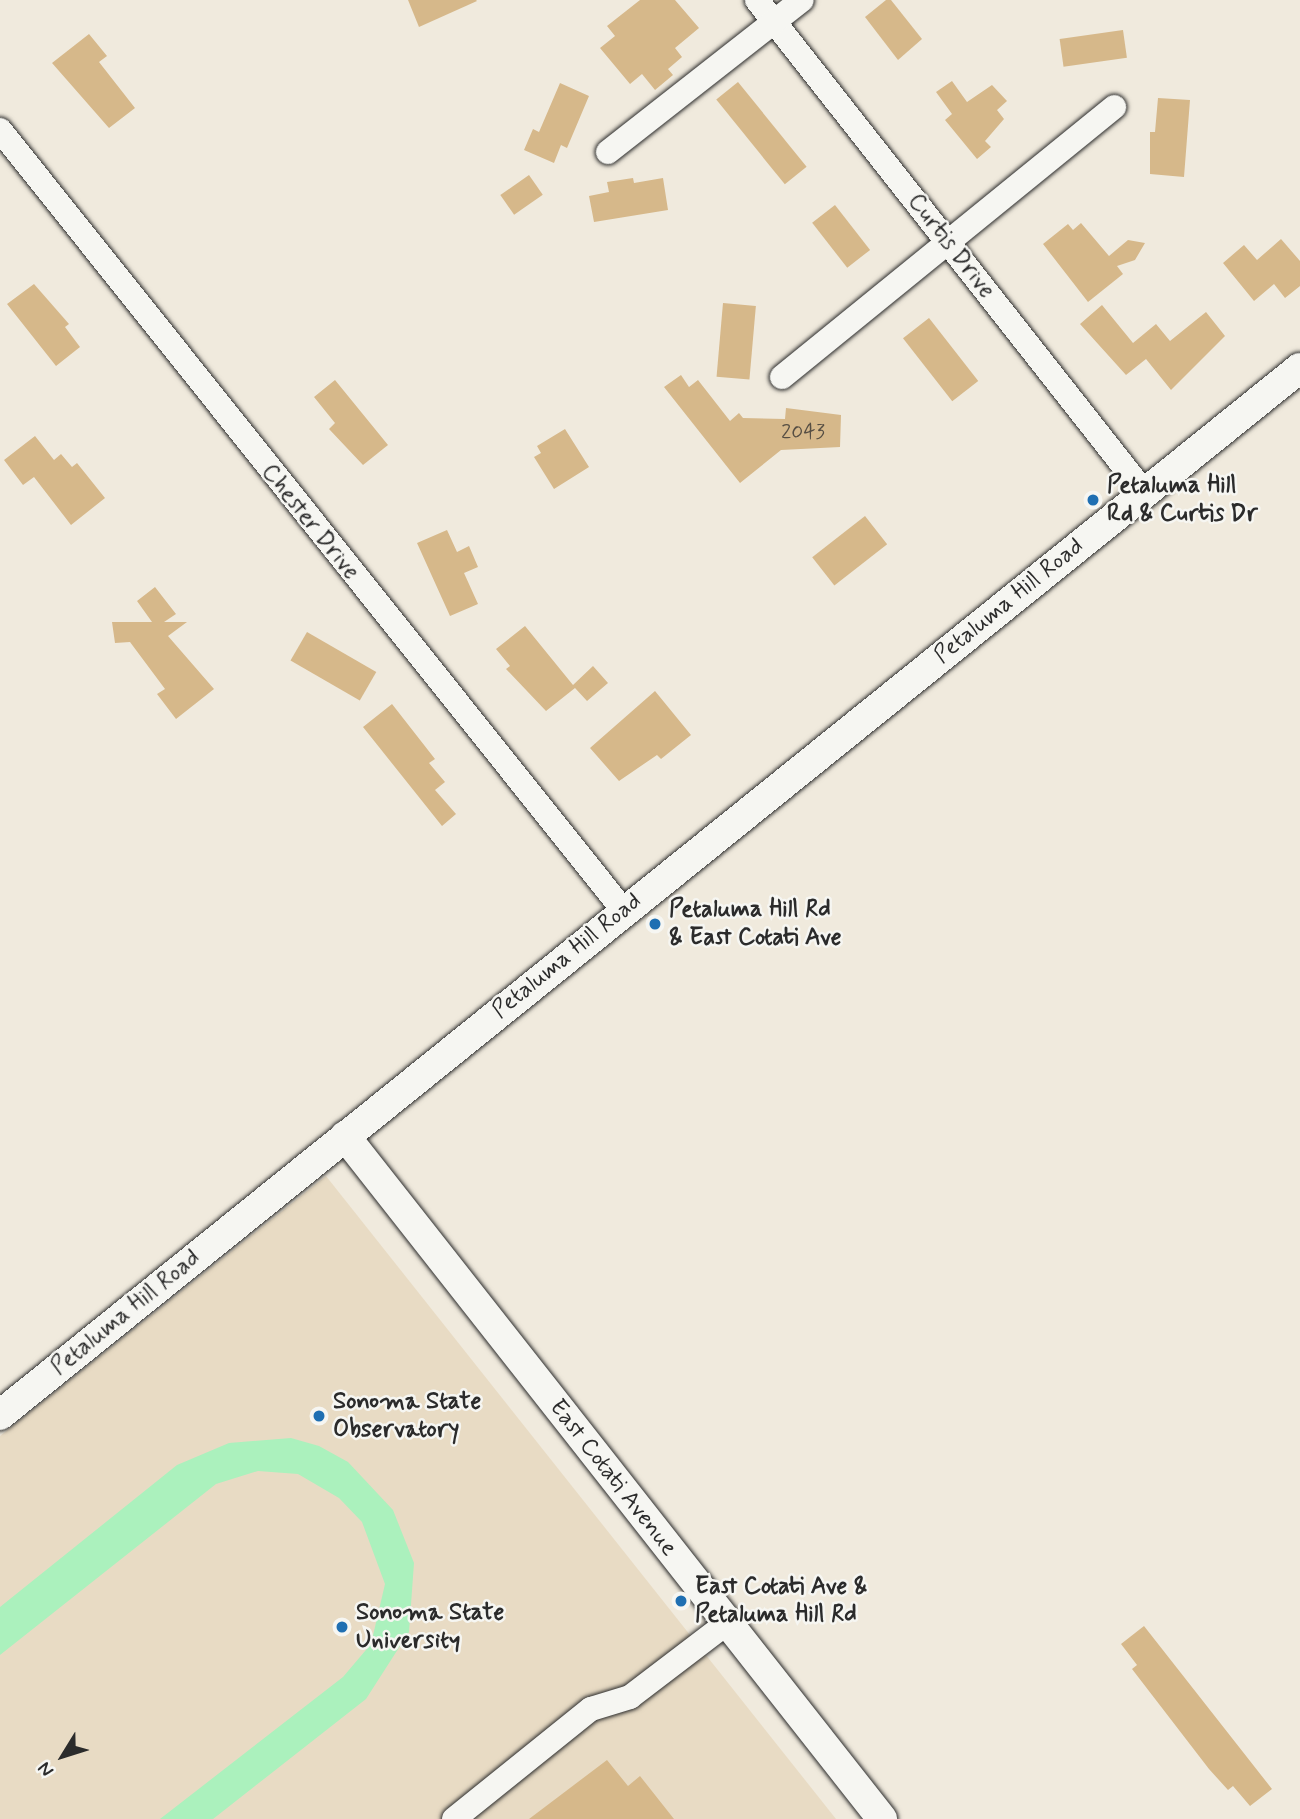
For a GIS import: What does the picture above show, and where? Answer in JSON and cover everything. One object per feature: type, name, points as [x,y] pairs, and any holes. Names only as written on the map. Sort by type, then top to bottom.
[{"type":"main road","name":"Petaluma Hill Road","points":[[0,1415],[1300,368]]},
{"type":"main road","name":"East Cotati Avenue","points":[[345,1136],[882,1819]]},
{"type":"street","name":"Curtis Drive","points":[[757,0],[1144,492]]},
{"type":"street","points":[[608,152],[802,0]]},
{"type":"street","points":[[782,377],[1114,107]]},
{"type":"street","name":"Chester Drive","points":[[0,130],[624,911]]},
{"type":"street","points":[[454,1819],[591,1709],[631,1697],[727,1623]]},
{"type":"shaded area","name":"Sonoma State University","points":[[326,1176],[836,1819],[0,1819],[0,1436]]},
{"type":"green space","points":[[291,1438],[319,1446],[348,1462],[393,1510],[414,1563],[409,1632],[366,1699],[213,1819],[160,1819],[343,1677],[371,1644],[385,1584],[362,1522],[339,1498],[298,1474],[258,1471],[216,1484],[0,1655],[0,1607],[177,1465],[229,1443]]},
{"type":"building","points":[[408,0],[476,0],[477,1],[419,27]]},
{"type":"building","points":[[640,0],[675,0],[699,28],[675,48],[682,57],[668,69],[673,75],[655,90],[642,74],[630,84],[600,48],[615,36],[607,26]]},
{"type":"building","points":[[886,0],[891,0],[922,39],[898,60],[865,17]]},
{"type":"building","points":[[1123,30],[1127,58],[1064,67],[1060,39]]},
{"type":"building","points":[[89,34],[107,56],[99,62],[135,108],[109,128],[52,63]]},
{"type":"building","points":[[952,81],[967,102],[992,85],[1007,101],[997,110],[1004,119],[985,141],[991,147],[977,159],[945,120],[952,114],[936,92]]},
{"type":"building","points":[[738,82],[807,167],[785,184],[716,100]]},
{"type":"building","points":[[560,83],[589,96],[567,148],[561,145],[554,163],[524,150],[533,129],[539,132]]},
{"type":"building","points":[[1158,98],[1190,100],[1184,177],[1150,174],[1150,132],[1155,132]]},
{"type":"building","points":[[529,175],[543,195],[514,215],[500,195]]},
{"type":"building","points":[[633,178],[634,183],[663,178],[668,210],[594,222],[589,196],[609,192],[607,182]]},
{"type":"building","points":[[835,205],[870,250],[847,268],[812,223]]},
{"type":"building","points":[[1081,223],[1109,256],[1128,240],[1145,243],[1135,260],[1117,266],[1123,274],[1088,302],[1043,244],[1068,224],[1073,230]]},
{"type":"building","points":[[1281,239],[1300,261],[1300,286],[1285,298],[1274,284],[1254,301],[1223,263],[1244,245],[1257,260]]},
{"type":"building","points":[[34,284],[69,324],[65,327],[80,347],[56,366],[7,304]]},
{"type":"building","points":[[723,303],[756,306],[749,380],[717,377]]},
{"type":"building","points":[[1102,305],[1133,343],[1156,324],[1170,341],[1206,312],[1225,336],[1171,390],[1146,359],[1126,375],[1080,324]]},
{"type":"building","points":[[929,318],[978,381],[952,401],[903,338]]},
{"type":"building","points":[[681,375],[689,387],[698,380],[730,421],[739,413],[743,418],[785,419],[786,408],[841,415],[840,447],[781,450],[740,483],[664,387]]},
{"type":"building","points":[[335,380],[388,445],[363,465],[329,429],[335,423],[314,397]]},
{"type":"building","points":[[565,429],[589,467],[554,489],[534,457],[541,453],[537,446]]},
{"type":"building","points":[[35,436],[54,460],[61,454],[72,467],[77,463],[105,498],[71,525],[34,477],[23,485],[4,460]]},
{"type":"building","points":[[865,516],[887,544],[834,586],[812,557]]},
{"type":"building","points":[[447,530],[457,552],[469,546],[478,567],[464,573],[478,604],[450,616],[417,543]]},
{"type":"building","points":[[155,587],[176,614],[164,622],[187,622],[168,636],[214,689],[176,719],[157,694],[165,689],[130,642],[115,643],[112,622],[152,622],[137,601]]},
{"type":"building","points":[[525,626],[573,685],[593,666],[608,683],[587,701],[575,688],[546,711],[506,669],[510,666],[496,649]]},
{"type":"building","points":[[307,632],[376,672],[360,701],[290,661]]},
{"type":"building","points":[[655,691],[691,735],[661,759],[657,755],[619,781],[590,748]]},
{"type":"building","points":[[392,704],[435,759],[429,763],[445,782],[435,790],[456,814],[442,826],[363,727]]},
{"type":"building","points":[[1144,1626],[1272,1789],[1250,1806],[1233,1786],[1228,1790],[1209,1769],[1132,1669],[1137,1665],[1121,1644]]},
{"type":"building","points":[[607,1760],[628,1786],[640,1776],[674,1819],[529,1819]]},
{"type":"place","name":"Petaluma Hill Rd & Curtis Dr","points":[[1093,500]]},
{"type":"place","name":"Petaluma Hill Rd & East Cotati Ave","points":[[655,924]]},
{"type":"place","name":"Sonoma State Observatory","points":[[319,1416]]},
{"type":"place","name":"East Cotati Ave & Petaluma Hill Rd","points":[[681,1601]]},
{"type":"place","name":"Sonoma State University","points":[[342,1627]]}]
